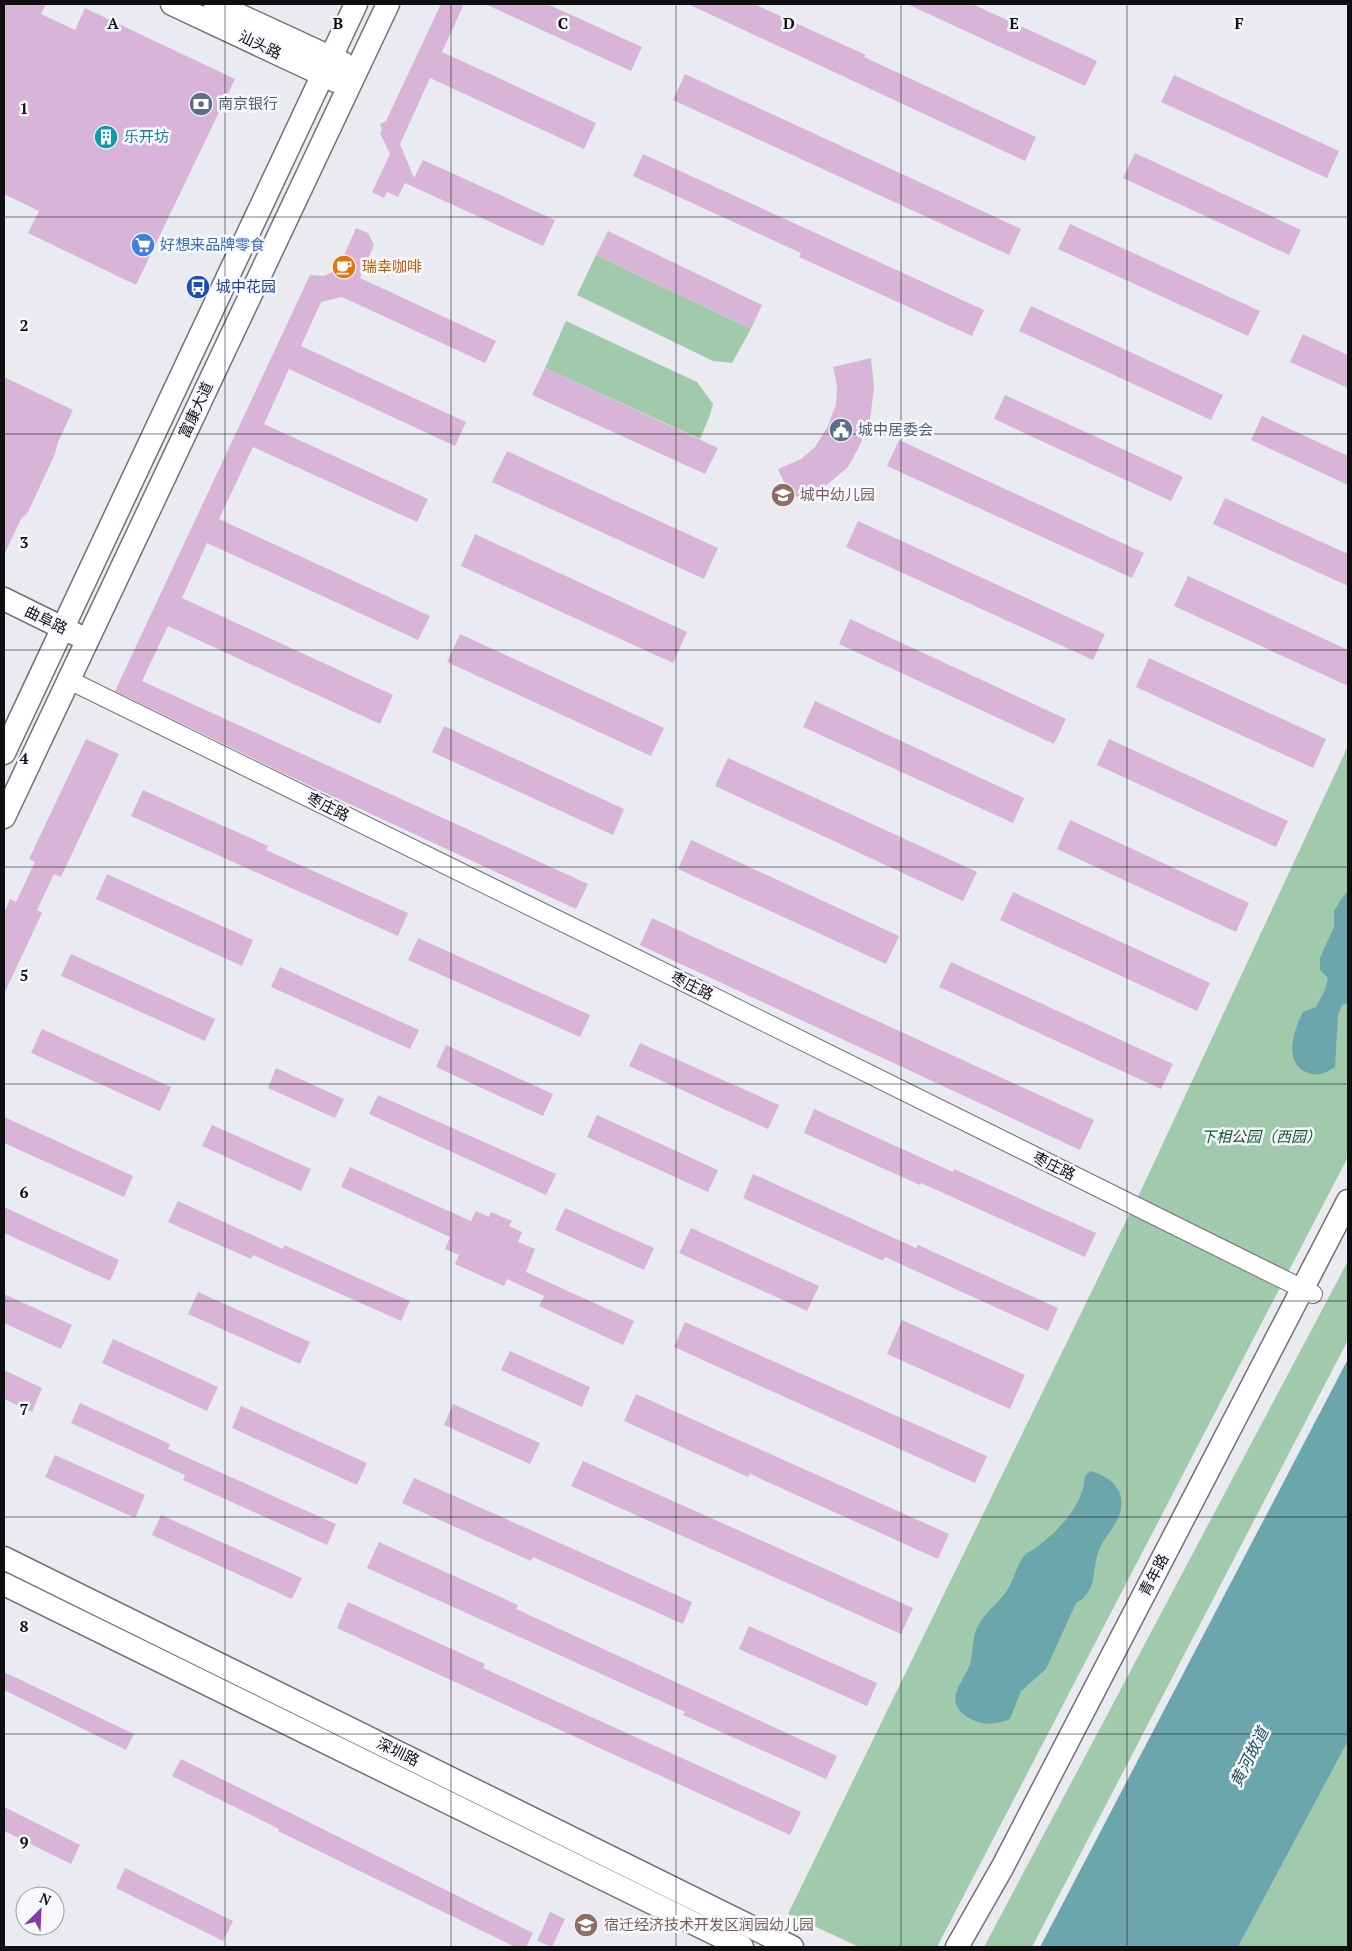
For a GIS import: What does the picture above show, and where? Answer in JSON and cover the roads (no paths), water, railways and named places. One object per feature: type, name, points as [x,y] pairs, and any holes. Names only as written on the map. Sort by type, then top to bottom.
[{"type":"street","name":"汕头路","points":[[172,4],[353,78]]},
{"type":"street","name":"汕头路","points":[[215,4],[326,66]]},
{"type":"street","name":"富康大道","points":[[4,753],[356,4]]},
{"type":"street","name":"富康大道","points":[[4,817],[388,4]]},
{"type":"street","name":"曲阜路","points":[[4,599],[87,640]]},
{"type":"street","name":"枣庄路","points":[[69,680],[611,946],[1308,1292]]},
{"type":"street","name":"青年路","points":[[972,1947],[1308,1292],[1348,1202]]},
{"type":"street","name":"青年路","points":[[958,1947],[1308,1292],[1348,1224]]},
{"type":"street","name":"深圳路","points":[[4,1558],[792,1947]]},
{"type":"street","name":"深圳路","points":[[4,1584],[742,1947]]},
{"type":"water","points":[[1348,891],[1348,1003],[1342,1005],[1338,1015],[1335,1067],[1324,1073],[1314,1074],[1306,1072],[1299,1067],[1295,1061],[1292,1045],[1296,1027],[1303,1012],[1316,1007],[1325,990],[1328,978],[1320,970],[1320,958],[1334,927],[1334,911]]},
{"type":"water","name":"黄河故道","points":[[1348,1359],[1348,1741],[1238,1947],[1040,1947]]},
{"type":"water","points":[[1090,1471],[1107,1478],[1113,1483],[1121,1496],[1122,1504],[1116,1522],[1098,1553],[1091,1587],[1083,1598],[1076,1603],[1046,1669],[1021,1691],[1010,1719],[989,1724],[973,1720],[960,1711],[955,1698],[956,1692],[970,1664],[976,1629],[985,1615],[1008,1589],[1025,1555],[1046,1539],[1069,1516],[1080,1497],[1085,1476]]},
{"type":"place","name":"南京银行","points":[[201,104]]},
{"type":"place","name":"乐开坊","points":[[106,137]]},
{"type":"place","name":"好想来品牌零食","points":[[143,245]]},
{"type":"place","name":"瑞幸咖啡","points":[[344,267]]},
{"type":"place","name":"城中花园","points":[[198,287]]},
{"type":"place","name":"城中居委会","points":[[841,430]]},
{"type":"place","name":"城中幼儿园","points":[[783,495]]},
{"type":"place","name":"宿迁经济技术开发区润园幼儿园","points":[[586,1925]]},
{"type":"park label","name":"下相公园（西园）","points":[[1261,1137]]}]
